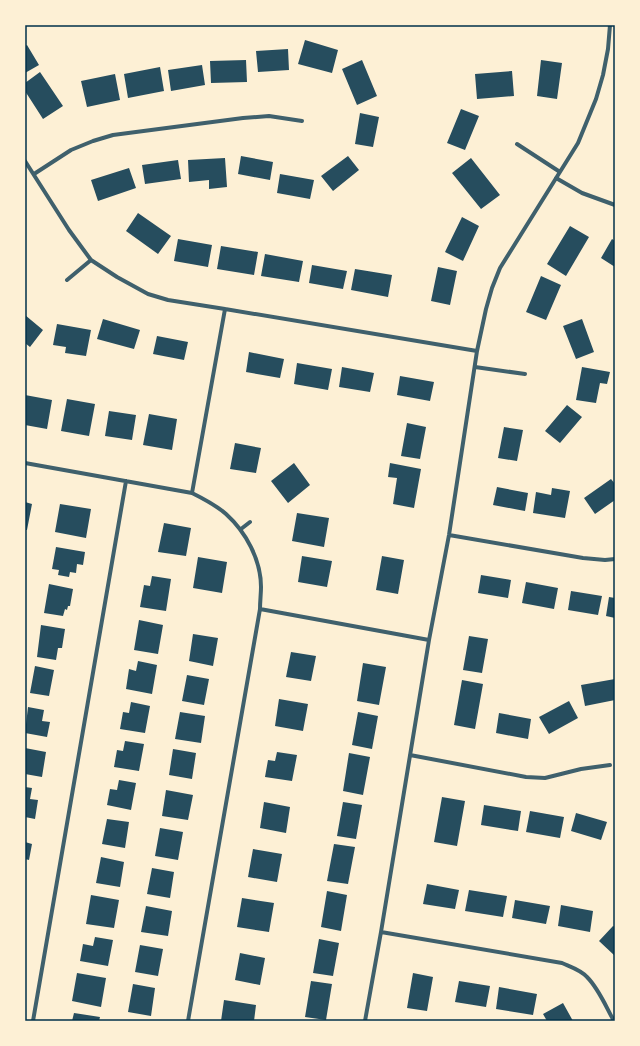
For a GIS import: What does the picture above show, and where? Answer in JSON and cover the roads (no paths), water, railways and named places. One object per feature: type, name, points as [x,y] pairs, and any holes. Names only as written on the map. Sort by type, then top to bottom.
[{"type":"street","points":[[365,1021],[429,640],[449,535],[475,367],[486,309],[500,268],[578,143],[596,98],[608,49],[610,25]]},
{"type":"street","points":[[34,174],[71,150],[113,135],[269,116],[302,121]]},
{"type":"street","points":[[517,144],[560,172]]},
{"type":"street","points":[[25,161],[69,230],[91,260],[117,277],[148,294],[168,300],[225,310],[478,351]]},
{"type":"street","points":[[556,178],[582,193],[615,205]]},
{"type":"street","points":[[67,280],[91,260]]},
{"type":"street","points":[[192,493],[225,310]]},
{"type":"street","points":[[475,367],[525,374]]},
{"type":"street","points":[[25,463],[192,493],[209,502],[226,514],[241,529],[253,551],[259,567],[261,586],[260,608],[188,1021]]},
{"type":"street","points":[[33,1021],[126,481]]},
{"type":"street","points":[[241,529],[250,522]]},
{"type":"street","points":[[449,535],[583,558],[605,560],[615,559]]},
{"type":"street","points":[[260,608],[429,640]]},
{"type":"street","points":[[410,755],[526,776],[545,778],[581,769],[610,765]]},
{"type":"street","points":[[381,932],[562,963],[575,968],[587,977],[596,989],[614,1021]]}]
